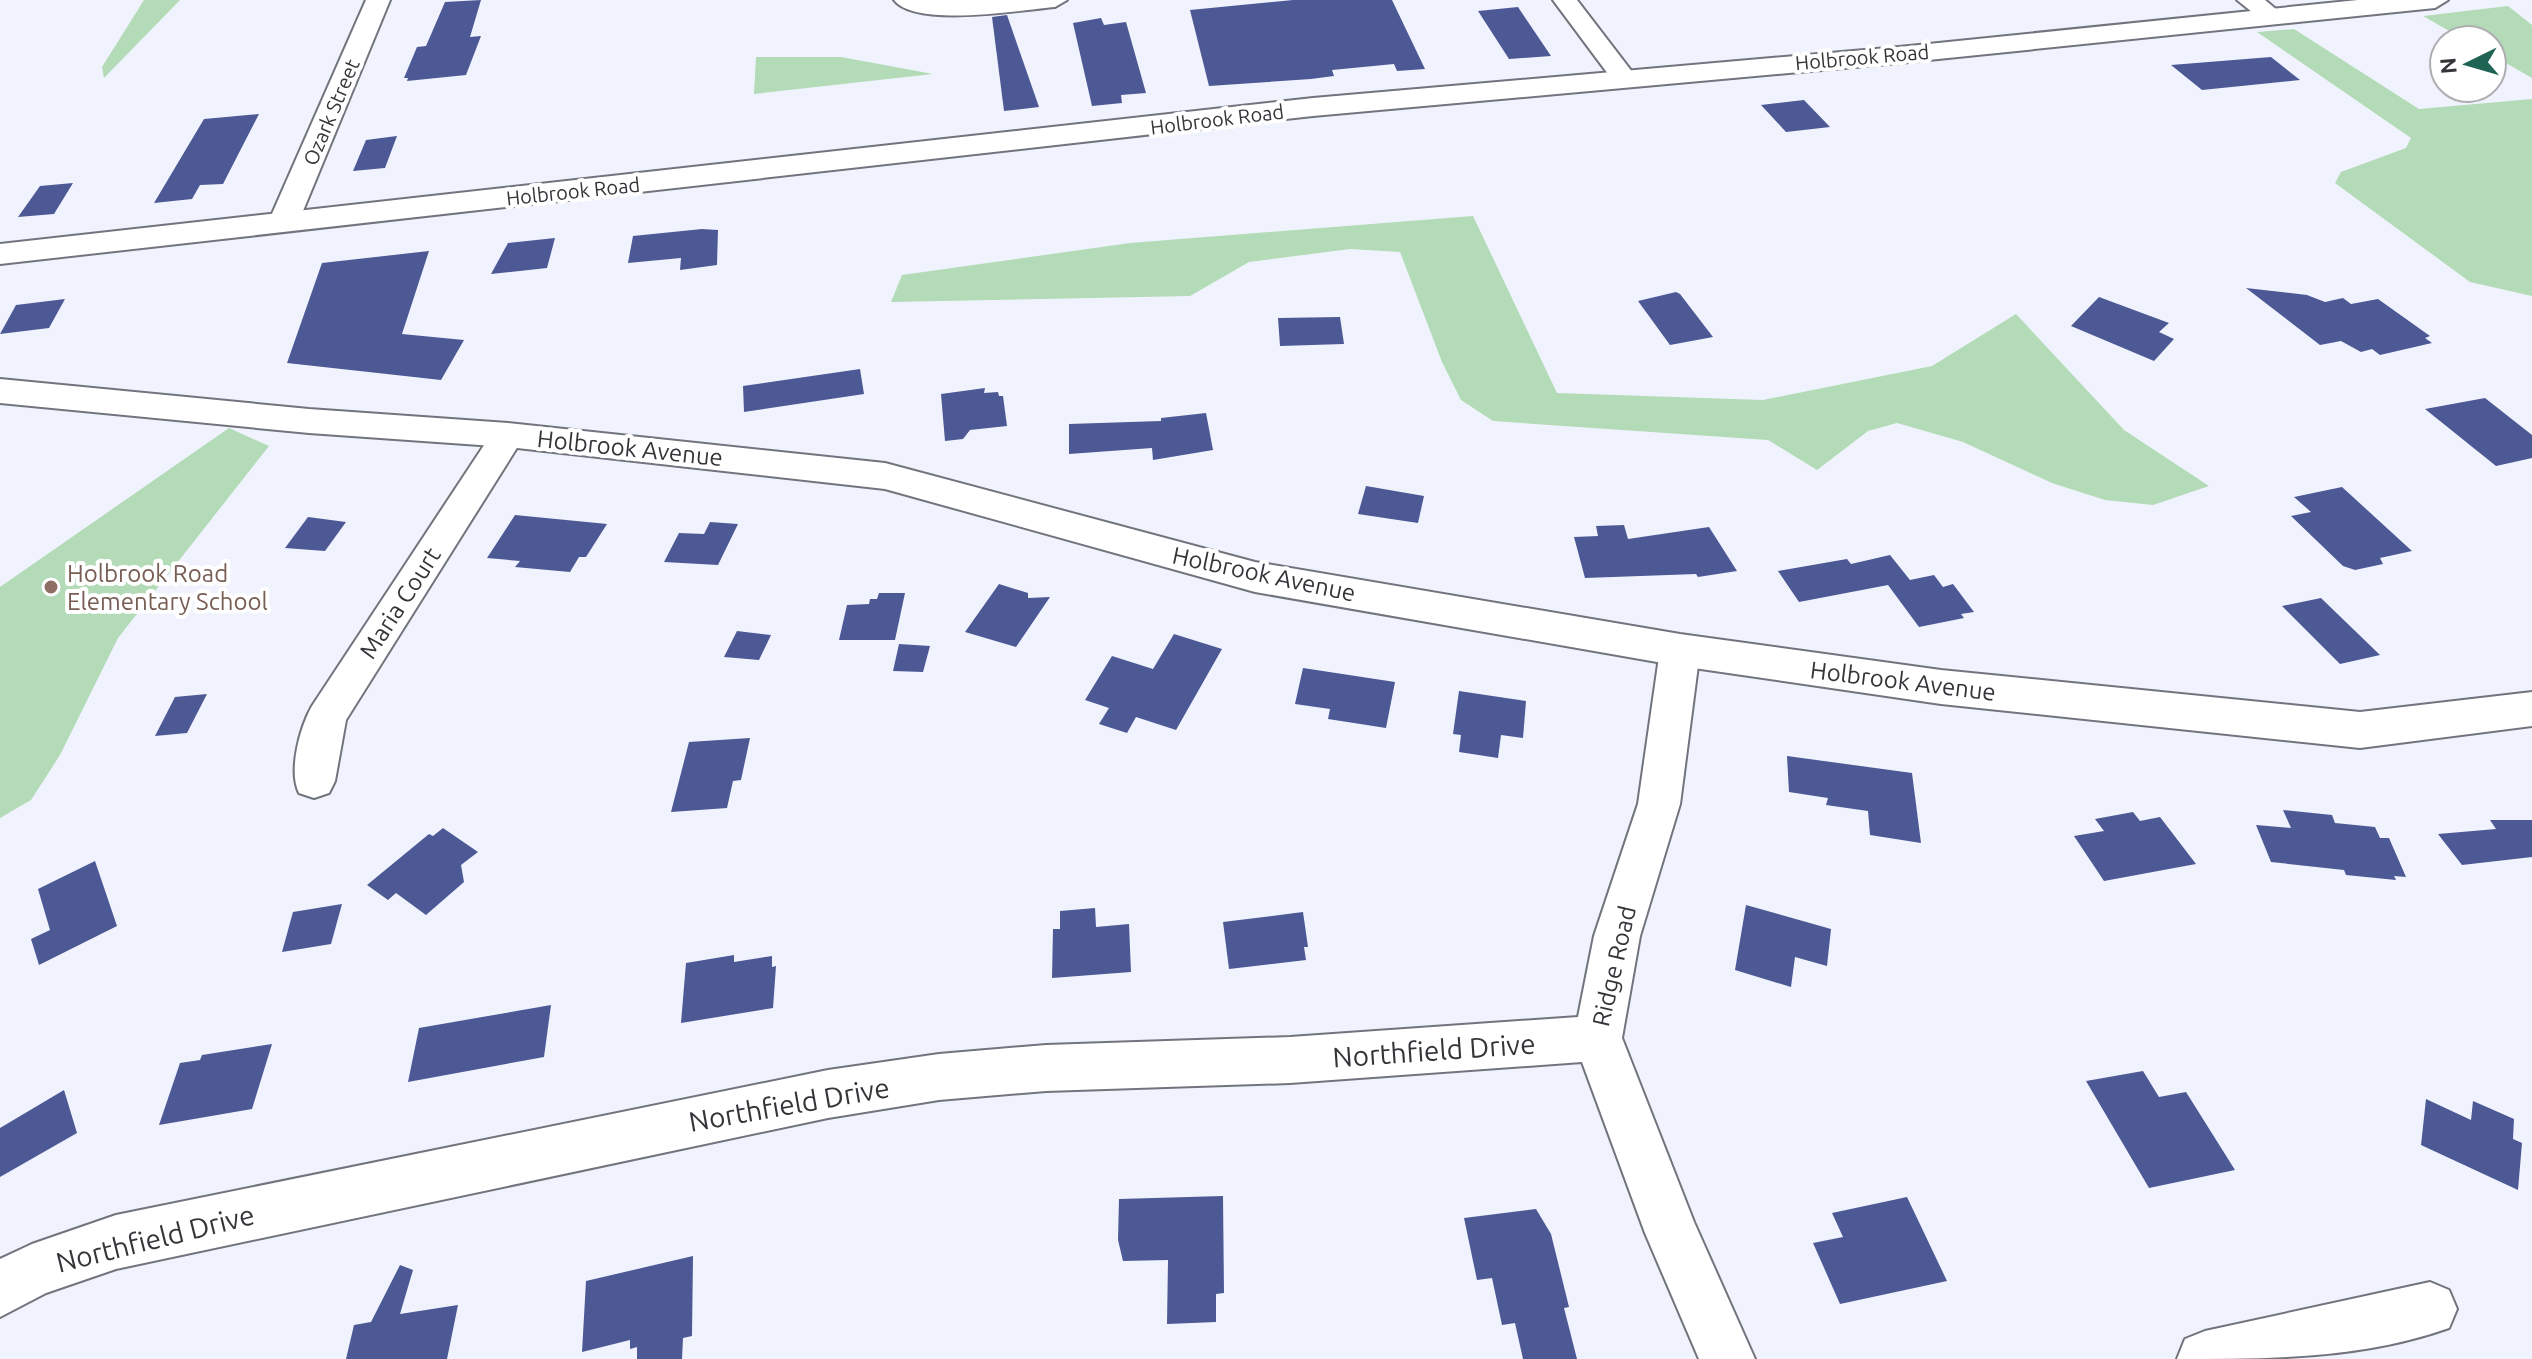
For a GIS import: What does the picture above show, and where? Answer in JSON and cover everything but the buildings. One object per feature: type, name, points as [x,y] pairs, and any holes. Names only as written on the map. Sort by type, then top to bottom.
[{"type":"street","name":"Ozark Street","points":[[283,223],[378,0]]},
{"type":"street","points":[[906,0],[929,9],[942,9],[1055,0]]},
{"type":"street","points":[[1565,0],[1623,77]]},
{"type":"street","name":"Holbrook Road","points":[[0,254],[1313,107],[1623,77],[1899,55],[2260,8],[2435,0]]},
{"type":"street","name":"Holbrook Avenue","points":[[0,391],[309,421],[508,435],[885,476],[1255,577],[1680,650],[1941,687],[2360,730],[2532,709]]},
{"type":"street","name":"Maria Court","points":[[314,781],[326,717],[508,435]]},
{"type":"street","name":"Ridge Road","points":[[1680,650],[1659,804],[1617,936],[1598,1038],[1672,1233],[1727,1359]]},
{"type":"street","name":"Northfield Drive","points":[[0,1290],[32,1271],[116,1242],[828,1094],[939,1077],[1046,1068],[1290,1060],[1598,1038]]},
{"type":"street","points":[[2205,1359],[2430,1309]]},
{"type":"green space","points":[[144,0],[180,0],[104,78],[102,67]]},
{"type":"green space","points":[[2508,6],[2532,25],[2532,78],[2508,64],[2508,24],[2437,24],[2423,16]]},
{"type":"green space","points":[[2294,29],[2419,109],[2508,104],[2508,101],[2532,99],[2532,296],[2470,282],[2335,183],[2341,172],[2406,148],[2411,138],[2257,32]]},
{"type":"green space","points":[[756,57],[841,57],[933,74],[754,94]]},
{"type":"green space","points":[[1473,216],[1557,393],[1763,400],[1932,366],[2016,314],[2124,430],[2209,486],[2153,505],[2105,500],[2052,483],[1963,442],[1897,423],[1868,431],[1817,470],[1768,440],[1493,421],[1461,400],[1442,362],[1400,252],[1350,249],[1249,262],[1190,296],[891,302],[902,275],[1130,243]]},
{"type":"green space","points":[[229,428],[269,446],[118,638],[60,755],[31,800],[0,818],[0,587]]},
{"type":"place","name":"Holbrook Road Elementary School","points":[[51,587]]}]
